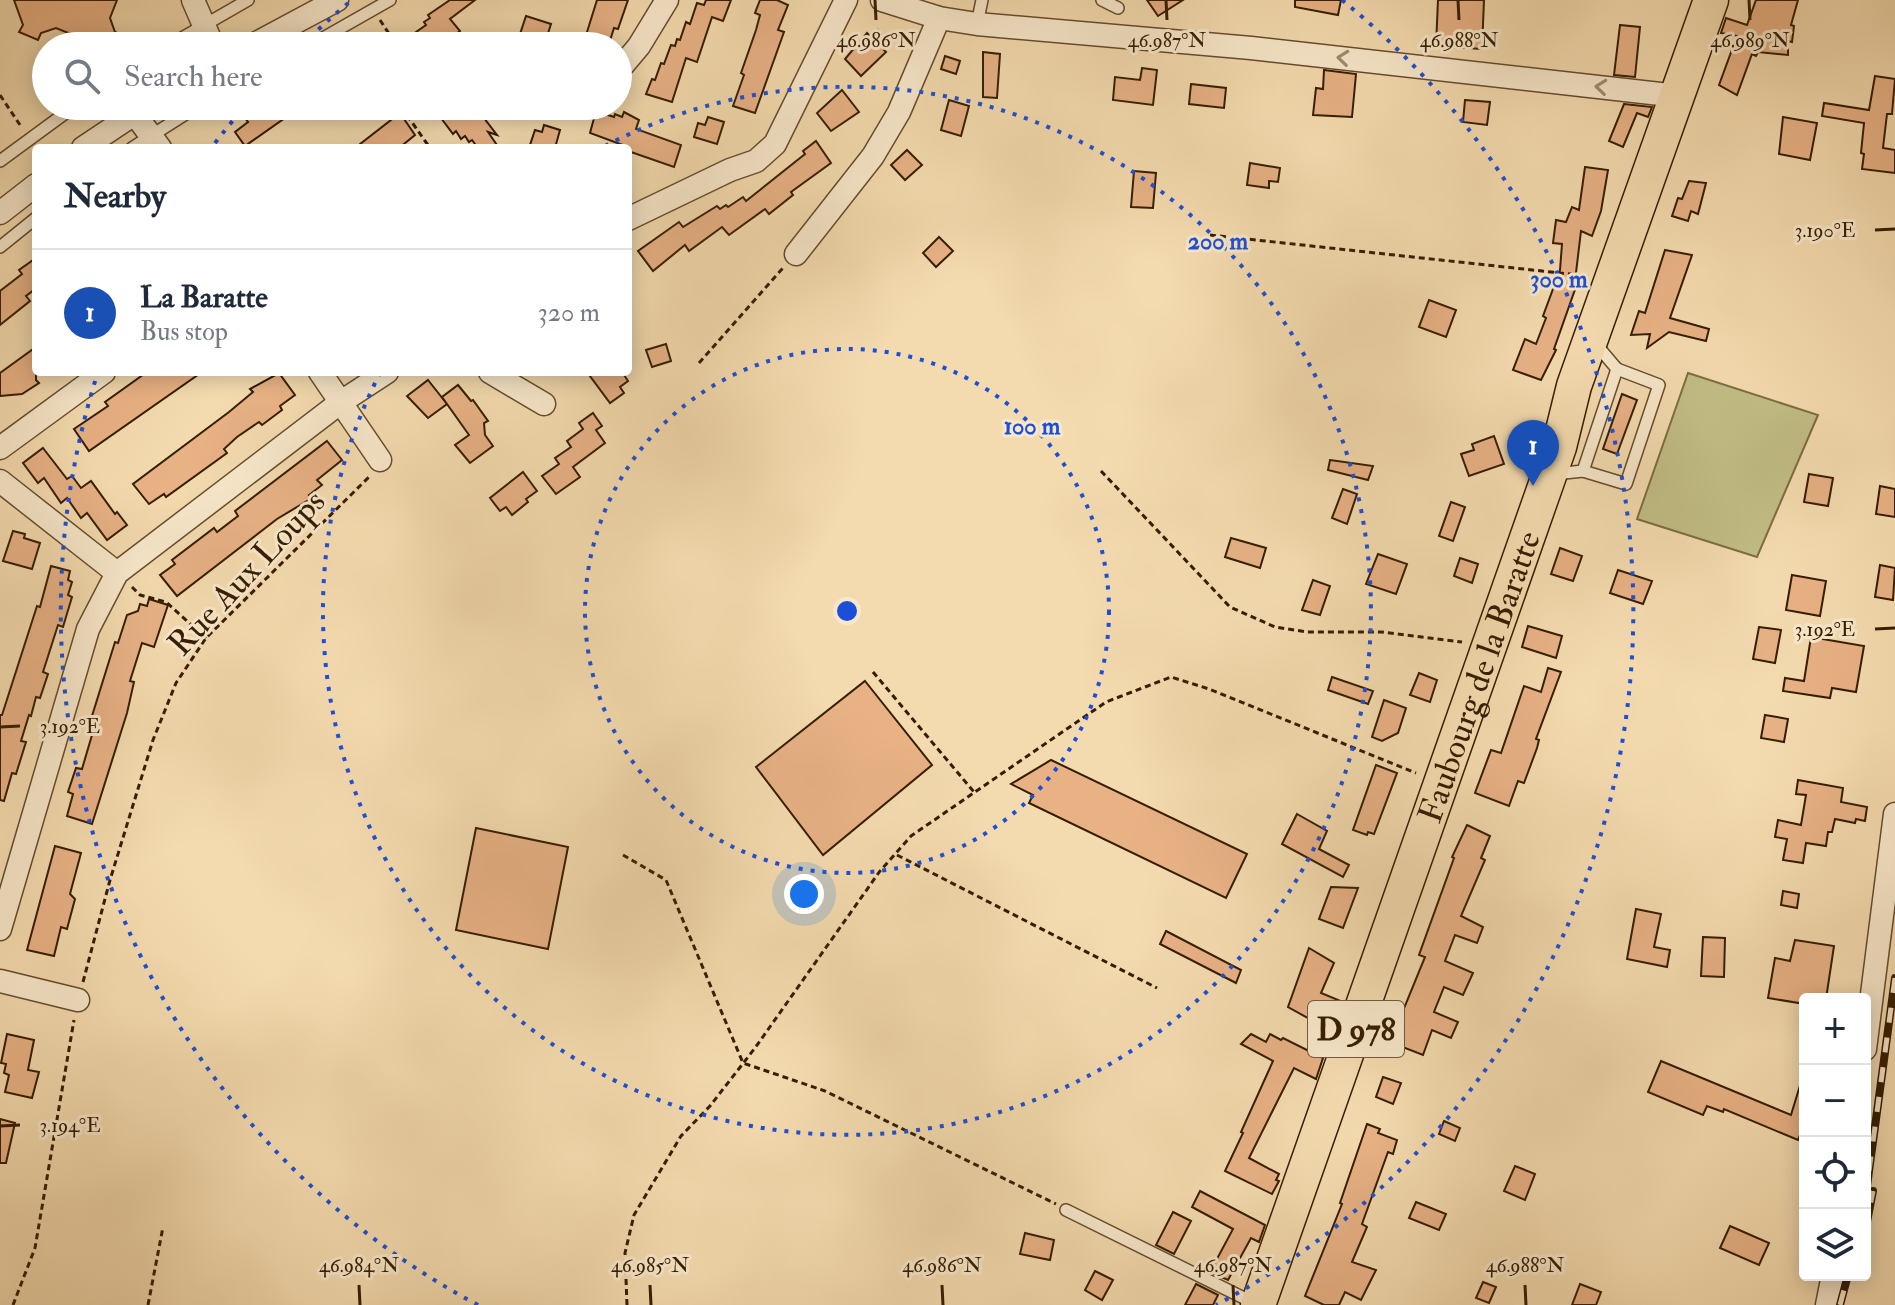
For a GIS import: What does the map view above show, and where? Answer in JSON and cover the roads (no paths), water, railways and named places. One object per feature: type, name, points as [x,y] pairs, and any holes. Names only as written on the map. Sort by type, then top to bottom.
[{"type":"main road","name":"Faubourg de la Baratte","points":[[1258,1305],[1442,784],[1549,474],[1574,386],[1711,0]]},
{"type":"street","points":[[193,0],[207,32]]},
{"type":"street","points":[[277,32],[337,0]]},
{"type":"street","points":[[632,54],[667,0]]},
{"type":"street","points":[[632,217],[730,170],[756,161],[775,144],[846,0]]},
{"type":"street","points":[[882,0],[939,18],[977,24],[1251,48],[1678,96]]},
{"type":"street","points":[[796,254],[873,156],[892,123],[939,18]]},
{"type":"street","points":[[89,144],[124,120]]},
{"type":"street","points":[[143,120],[148,144]]},
{"type":"street","points":[[0,213],[32,188]]},
{"type":"street","points":[[0,448],[99,376]]},
{"type":"street","points":[[323,376],[380,460]]},
{"type":"street","points":[[0,929],[88,629],[117,573],[341,402],[381,376]]},
{"type":"street","points":[[497,376],[544,404]]},
{"type":"street","points":[[0,481],[117,573]]},
{"type":"street","points":[[1871,1002],[1895,814]]},
{"type":"street","points":[[0,981],[78,1000]]},
{"type":"street","points":[[1827,1305],[1832,1281]]},
{"type":"lane","points":[[191,32],[248,0]]},
{"type":"lane","points":[[334,32],[390,0]]},
{"type":"lane","points":[[977,24],[982,0]]},
{"type":"lane","points":[[1102,0],[1118,8]]},
{"type":"lane","points":[[0,161],[54,120]]},
{"type":"lane","points":[[148,144],[180,120]]},
{"type":"lane","points":[[0,247],[32,221]]},
{"type":"lane","points":[[1549,474],[1583,471],[1626,484],[1659,385],[1617,369],[1591,339]]},
{"type":"lane","points":[[1583,471],[1617,369]]},
{"type":"lane","points":[[1066,1210],[1258,1305]]},
{"type":"railway","points":[[1871,1156],[1895,978]]},
{"type":"railway","points":[[1869,1209],[1873,1191]]},
{"type":"railway","points":[[1840,1305],[1846,1281]]},
{"type":"place","name":"La Baratte","points":[[1533,486]]}]
